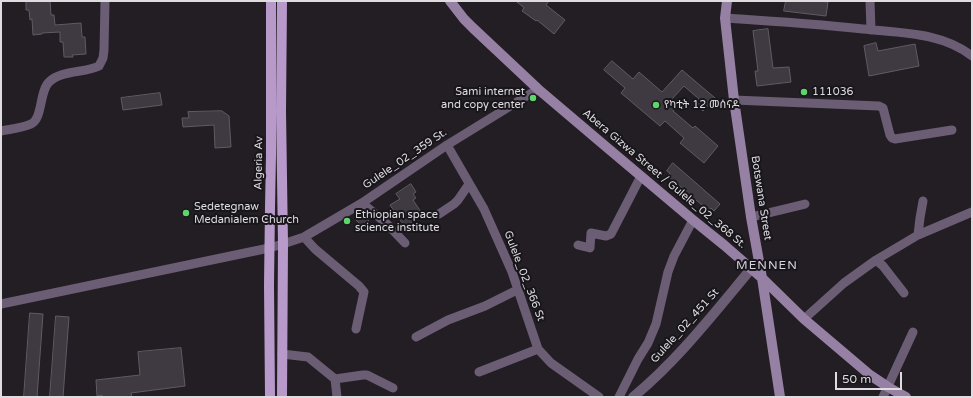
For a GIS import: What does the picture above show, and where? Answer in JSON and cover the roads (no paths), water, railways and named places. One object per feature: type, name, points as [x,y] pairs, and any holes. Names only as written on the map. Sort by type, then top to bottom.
[{"type":"main road","name":"Algeria Av","points":[[270,397],[269,248],[271,155],[271,1]]},
{"type":"main road","name":"Algeria Av","points":[[282,1],[282,397]]},
{"type":"main road","name":"Abera Gizwa Street / Gulele_02_368 St.","points":[[450,1],[472,28],[538,89],[693,220],[724,244],[804,318],[870,375],[906,397]]},
{"type":"main road","name":"Botswana Street","points":[[727,1],[726,18],[734,100],[780,397]]},
{"type":"street","points":[[1,131],[33,123],[40,111],[43,92],[49,83],[55,78],[65,74],[93,69],[99,66],[103,58],[104,50],[105,1]]},
{"type":"street","points":[[870,1],[871,30]]},
{"type":"street","points":[[726,18],[908,33],[940,39],[966,51],[972,56]]},
{"type":"street","name":"Gulele_02_359 St.","points":[[1,304],[269,248],[304,237],[362,203],[446,145],[538,89]]},
{"type":"street","points":[[734,100],[879,106],[883,108],[890,135],[895,139],[952,130]]},
{"type":"street","name":"Gulele_02_366 St","points":[[446,145],[484,209],[519,289],[538,349],[551,363],[600,397]]},
{"type":"street","points":[[578,245],[590,248],[591,233],[606,236],[611,234],[641,176]]},
{"type":"street","points":[[439,214],[458,200],[469,184]]},
{"type":"street","points":[[918,235],[924,200]]},
{"type":"street","points":[[362,203],[386,223],[405,243]]},
{"type":"street","points":[[751,217],[805,204]]},
{"type":"street","points":[[804,318],[844,283],[876,260],[918,235],[972,212]]},
{"type":"street","points":[[619,397],[648,343],[656,324],[668,272],[674,256],[693,220]]},
{"type":"street","points":[[304,237],[315,250],[359,286],[364,292],[356,329]]},
{"type":"street","points":[[876,260],[883,266],[904,293]]},
{"type":"street","name":"Gulele_02_451 St","points":[[633,397],[685,347],[751,269]]},
{"type":"street","points":[[416,337],[448,320],[485,306],[519,289]]},
{"type":"street","points":[[883,397],[913,332]]},
{"type":"street","points":[[480,372],[538,349]]},
{"type":"street","points":[[282,354],[308,357],[335,379],[337,397]]},
{"type":"street","points":[[335,379],[367,375],[392,388]]},
{"type":"place","name":"111036","points":[[804,92]]},
{"type":"place","name":"Sami internet and copy center","points":[[533,98]]},
{"type":"place","name":"የካቲት 12 መሰናዶ","points":[[656,105]]},
{"type":"place","name":"Sedetegnaw Medanialem Church","points":[[186,213]]},
{"type":"place","name":"Ethiopian space science institute","points":[[347,221]]},
{"type":"district","name":"MENNEN","points":[[767,266]]}]
